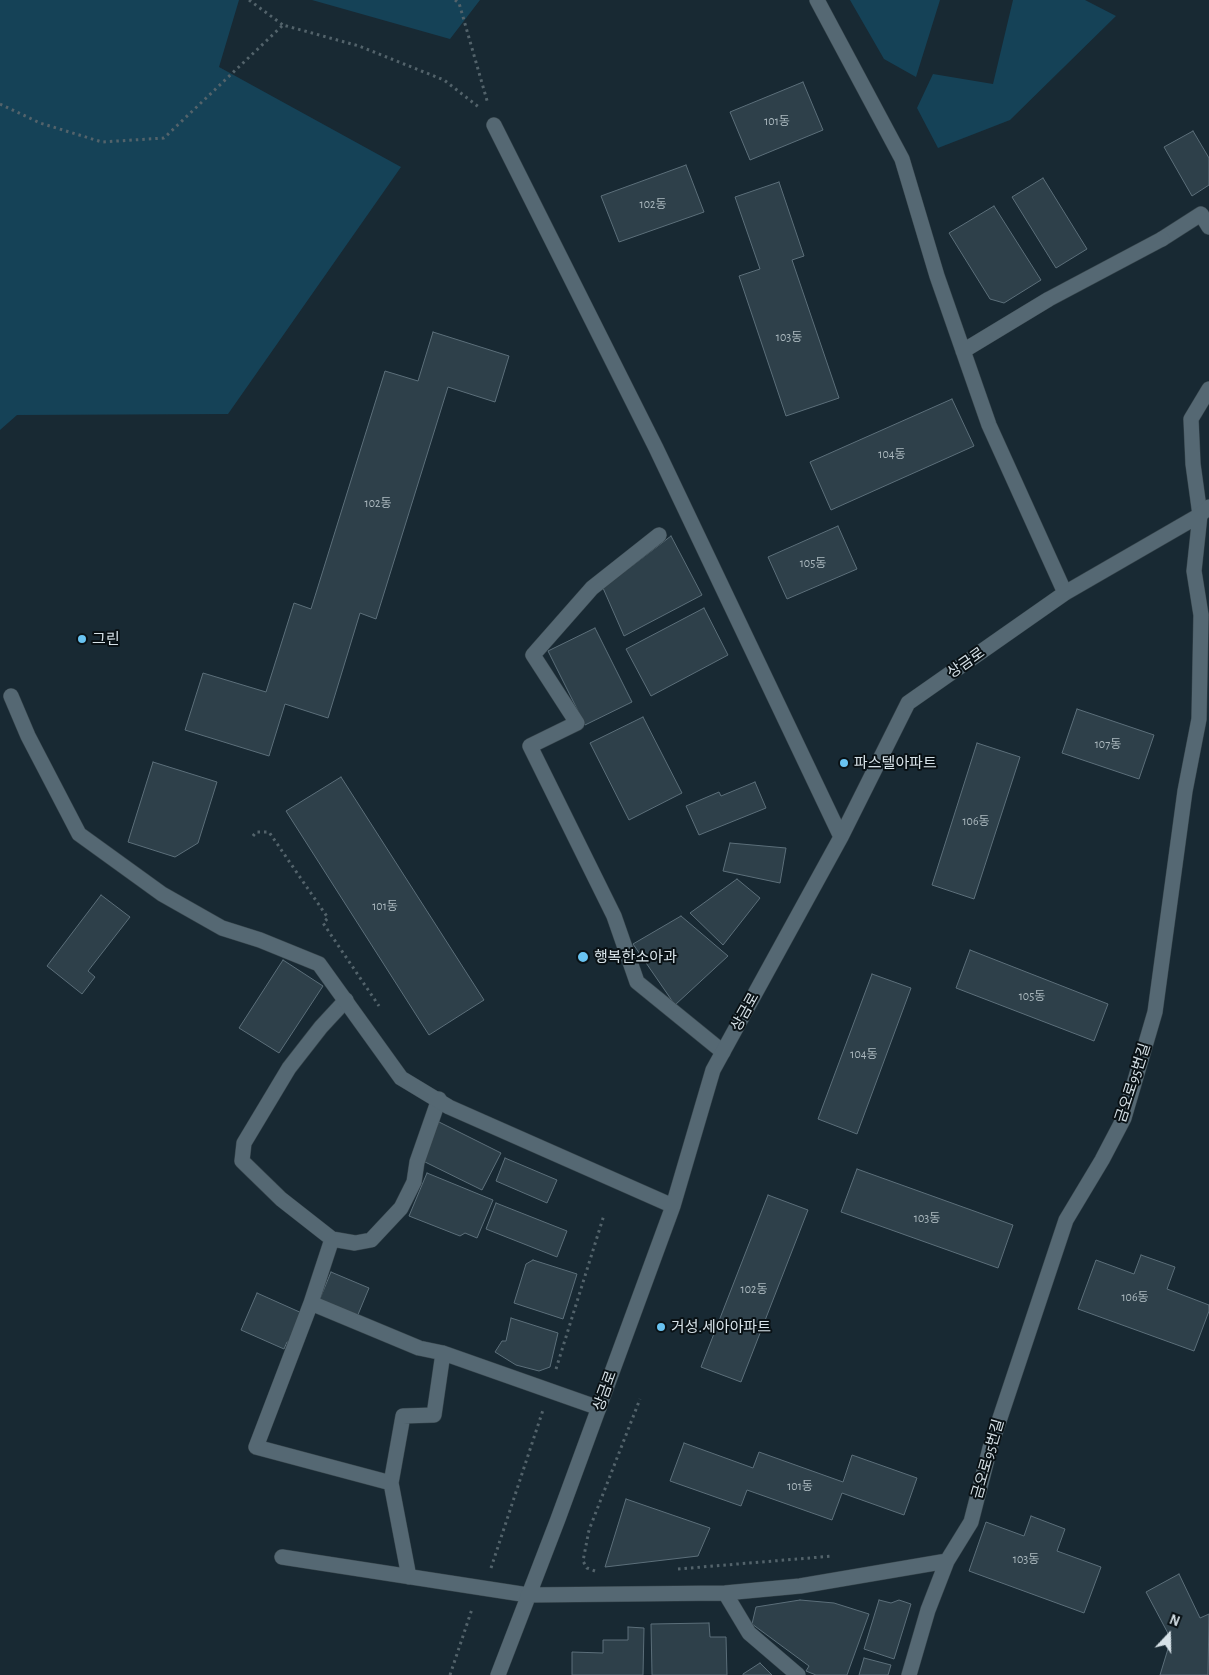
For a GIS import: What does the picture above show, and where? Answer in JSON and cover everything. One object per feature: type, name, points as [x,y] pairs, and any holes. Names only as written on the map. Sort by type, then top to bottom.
[{"type":"street","points":[[817,0],[902,159],[937,276],[989,425],[1065,593]]},
{"type":"street","points":[[493,121],[651,439],[841,837]]},
{"type":"street","points":[[963,351],[1049,299],[1162,239],[1201,214],[1209,226]]},
{"type":"street","name":"금오로95번길","points":[[909,1675],[928,1610],[947,1561],[971,1522],[990,1448],[1066,1220],[1124,1118],[1155,1012],[1185,791],[1200,718],[1200,615],[1194,571],[1205,511],[1192,464],[1191,419],[1209,389]]},
{"type":"street","name":"상금로","points":[[498,1675],[673,1206],[713,1070],[841,837],[908,703],[1065,593],[1205,511]]},
{"type":"street","points":[[659,535],[592,588],[533,655],[577,723],[530,746],[614,916],[637,982],[722,1052]]},
{"type":"street","points":[[11,696],[28,736],[79,834],[162,894],[222,928],[260,940],[319,964],[401,1078],[482,1122],[673,1206]]},
{"type":"street","points":[[346,1000],[321,1027],[289,1068],[244,1144],[242,1161],[281,1199],[332,1239],[355,1244],[370,1240],[401,1208],[414,1182],[417,1162],[439,1099]]},
{"type":"street","points":[[332,1239],[311,1303],[256,1447],[392,1483]]},
{"type":"street","points":[[311,1303],[419,1348],[443,1353],[599,1408]]},
{"type":"street","points":[[409,1577],[392,1483],[403,1416],[434,1415],[443,1353]]},
{"type":"street","points":[[282,1557],[528,1595],[724,1593],[800,1586],[947,1561]]},
{"type":"street","points":[[724,1593],[749,1633],[798,1675]]},
{"type":"path","points":[[249,0],[283,25],[359,46],[444,80],[493,121]]},
{"type":"path","points":[[455,0],[459,3],[493,121]]},
{"type":"path","points":[[0,104],[40,123],[102,142],[164,138],[283,25]]},
{"type":"path","points":[[253,836],[256,832],[268,832],[328,918],[323,923],[382,1010]]},
{"type":"path","points":[[554,1376],[604,1215]]},
{"type":"path","points":[[604,1576],[587,1568],[583,1561],[589,1530],[640,1399]]},
{"type":"path","points":[[489,1573],[545,1404]]},
{"type":"path","points":[[672,1570],[836,1555]]},
{"type":"path","points":[[450,1675],[473,1605]]},
{"type":"shaded area","points":[[0,0],[239,0],[219,67],[401,167],[228,414],[17,415],[0,430]]},
{"type":"shaded area","points":[[312,0],[480,0],[450,39]]},
{"type":"shaded area","points":[[850,0],[940,0],[916,77],[884,59]]},
{"type":"shaded area","points":[[1013,0],[1085,0],[1116,16],[1010,120],[938,148],[917,108],[933,74],[993,84]]},
{"type":"building","points":[[803,82],[823,130],[750,160],[730,112]]},
{"type":"building","points":[[1193,131],[1209,158],[1209,185],[1192,196],[1164,147]]},
{"type":"building","points":[[686,165],[704,212],[619,242],[601,196]]},
{"type":"building","points":[[1043,178],[1087,249],[1056,268],[1012,197]]},
{"type":"building","points":[[779,182],[804,256],[792,260],[839,398],[786,416],[739,276],[760,269],[735,197]]},
{"type":"building","points":[[994,206],[1041,280],[1004,303],[990,299],[949,233]]},
{"type":"building","points":[[433,332],[509,356],[495,402],[448,387],[376,619],[360,613],[328,718],[285,704],[269,756],[185,730],[203,673],[266,692],[294,603],[311,609],[385,371],[418,381]]},
{"type":"building","points":[[952,399],[974,446],[831,510],[810,462]]},
{"type":"building","points":[[838,526],[857,569],[787,599],[768,557]]},
{"type":"building","points":[[671,536],[702,595],[624,636],[603,588]]},
{"type":"building","points":[[704,608],[728,655],[651,696],[626,649]]},
{"type":"building","points":[[595,628],[632,702],[585,725],[548,651]]},
{"type":"building","points":[[1077,709],[1154,735],[1139,779],[1062,753]]},
{"type":"building","points":[[643,717],[682,793],[629,820],[590,743]]},
{"type":"building","points":[[977,743],[1020,757],[974,899],[932,885]]},
{"type":"building","points":[[153,762],[217,782],[198,843],[175,857],[128,842]]},
{"type":"building","points":[[341,777],[484,1000],[429,1035],[286,811]]},
{"type":"building","points":[[755,782],[766,808],[699,835],[686,806],[719,792],[721,796]]},
{"type":"building","points":[[730,843],[786,848],[780,883],[723,871]]},
{"type":"building","points":[[737,879],[760,898],[723,945],[690,913]]},
{"type":"building","points":[[101,895],[130,917],[88,971],[95,977],[82,994],[47,966]]},
{"type":"building","points":[[681,916],[728,956],[675,1005],[633,944]]},
{"type":"building","points":[[970,950],[1108,1004],[1094,1041],[956,988]]},
{"type":"building","points":[[283,960],[323,986],[279,1053],[239,1028]]},
{"type":"building","points":[[872,974],[911,988],[857,1134],[818,1119]]},
{"type":"building","points":[[439,1122],[501,1153],[482,1190],[421,1160]]},
{"type":"building","points":[[505,1158],[557,1180],[547,1203],[496,1181]]},
{"type":"building","points":[[857,1169],[1013,1225],[998,1268],[841,1212]]},
{"type":"building","points":[[427,1173],[493,1200],[477,1238],[465,1233],[460,1236],[409,1216]]},
{"type":"building","points":[[768,1195],[808,1210],[741,1382],[701,1367]]},
{"type":"building","points":[[496,1203],[567,1231],[557,1257],[486,1229]]},
{"type":"building","points":[[1141,1255],[1175,1267],[1167,1289],[1209,1305],[1209,1311],[1194,1351],[1078,1309],[1096,1260],[1134,1274]]},
{"type":"building","points":[[533,1260],[577,1274],[563,1319],[514,1303],[526,1264]]},
{"type":"building","points":[[331,1272],[369,1288],[357,1317],[319,1301]]},
{"type":"building","points":[[257,1293],[304,1314],[291,1343],[287,1342],[284,1349],[241,1330]]},
{"type":"building","points":[[511,1318],[558,1333],[550,1367],[539,1371],[516,1365],[495,1352],[502,1341],[506,1341]]},
{"type":"building","points":[[684,1443],[753,1468],[759,1452],[843,1482],[852,1455],[917,1478],[904,1515],[842,1493],[832,1520],[747,1490],[741,1506],[670,1481]]},
{"type":"building","points":[[626,1499],[710,1528],[698,1556],[605,1567]]},
{"type":"building","points":[[1031,1516],[1065,1529],[1057,1551],[1101,1567],[1084,1613],[969,1571],[986,1522],[1024,1536]]},
{"type":"building","points":[[1179,1574],[1200,1618],[1209,1614],[1208,1675],[1160,1675],[1171,1639],[1146,1592]]},
{"type":"building","points":[[800,1600],[834,1603],[869,1614],[847,1675],[816,1675],[806,1671],[809,1666],[752,1624],[756,1607]]},
{"type":"building","points":[[879,1600],[891,1603],[899,1600],[911,1604],[894,1659],[864,1649]]},
{"type":"building","points":[[709,1623],[710,1637],[726,1637],[727,1675],[652,1675],[651,1624]]},
{"type":"building","points":[[628,1627],[644,1628],[643,1675],[572,1675],[572,1652],[603,1653],[603,1640],[628,1640]]},
{"type":"building","points":[[864,1658],[891,1665],[888,1675],[859,1675]]},
{"type":"building","points":[[760,1663],[772,1675],[743,1675],[743,1674]]},
{"type":"place","name":"그린","points":[[82,639]]},
{"type":"place","name":"파스텔아파트","points":[[844,763]]},
{"type":"place","name":"행복한소아과","points":[[583,957]]},
{"type":"place","name":"거성.세아아파트","points":[[661,1327]]}]
